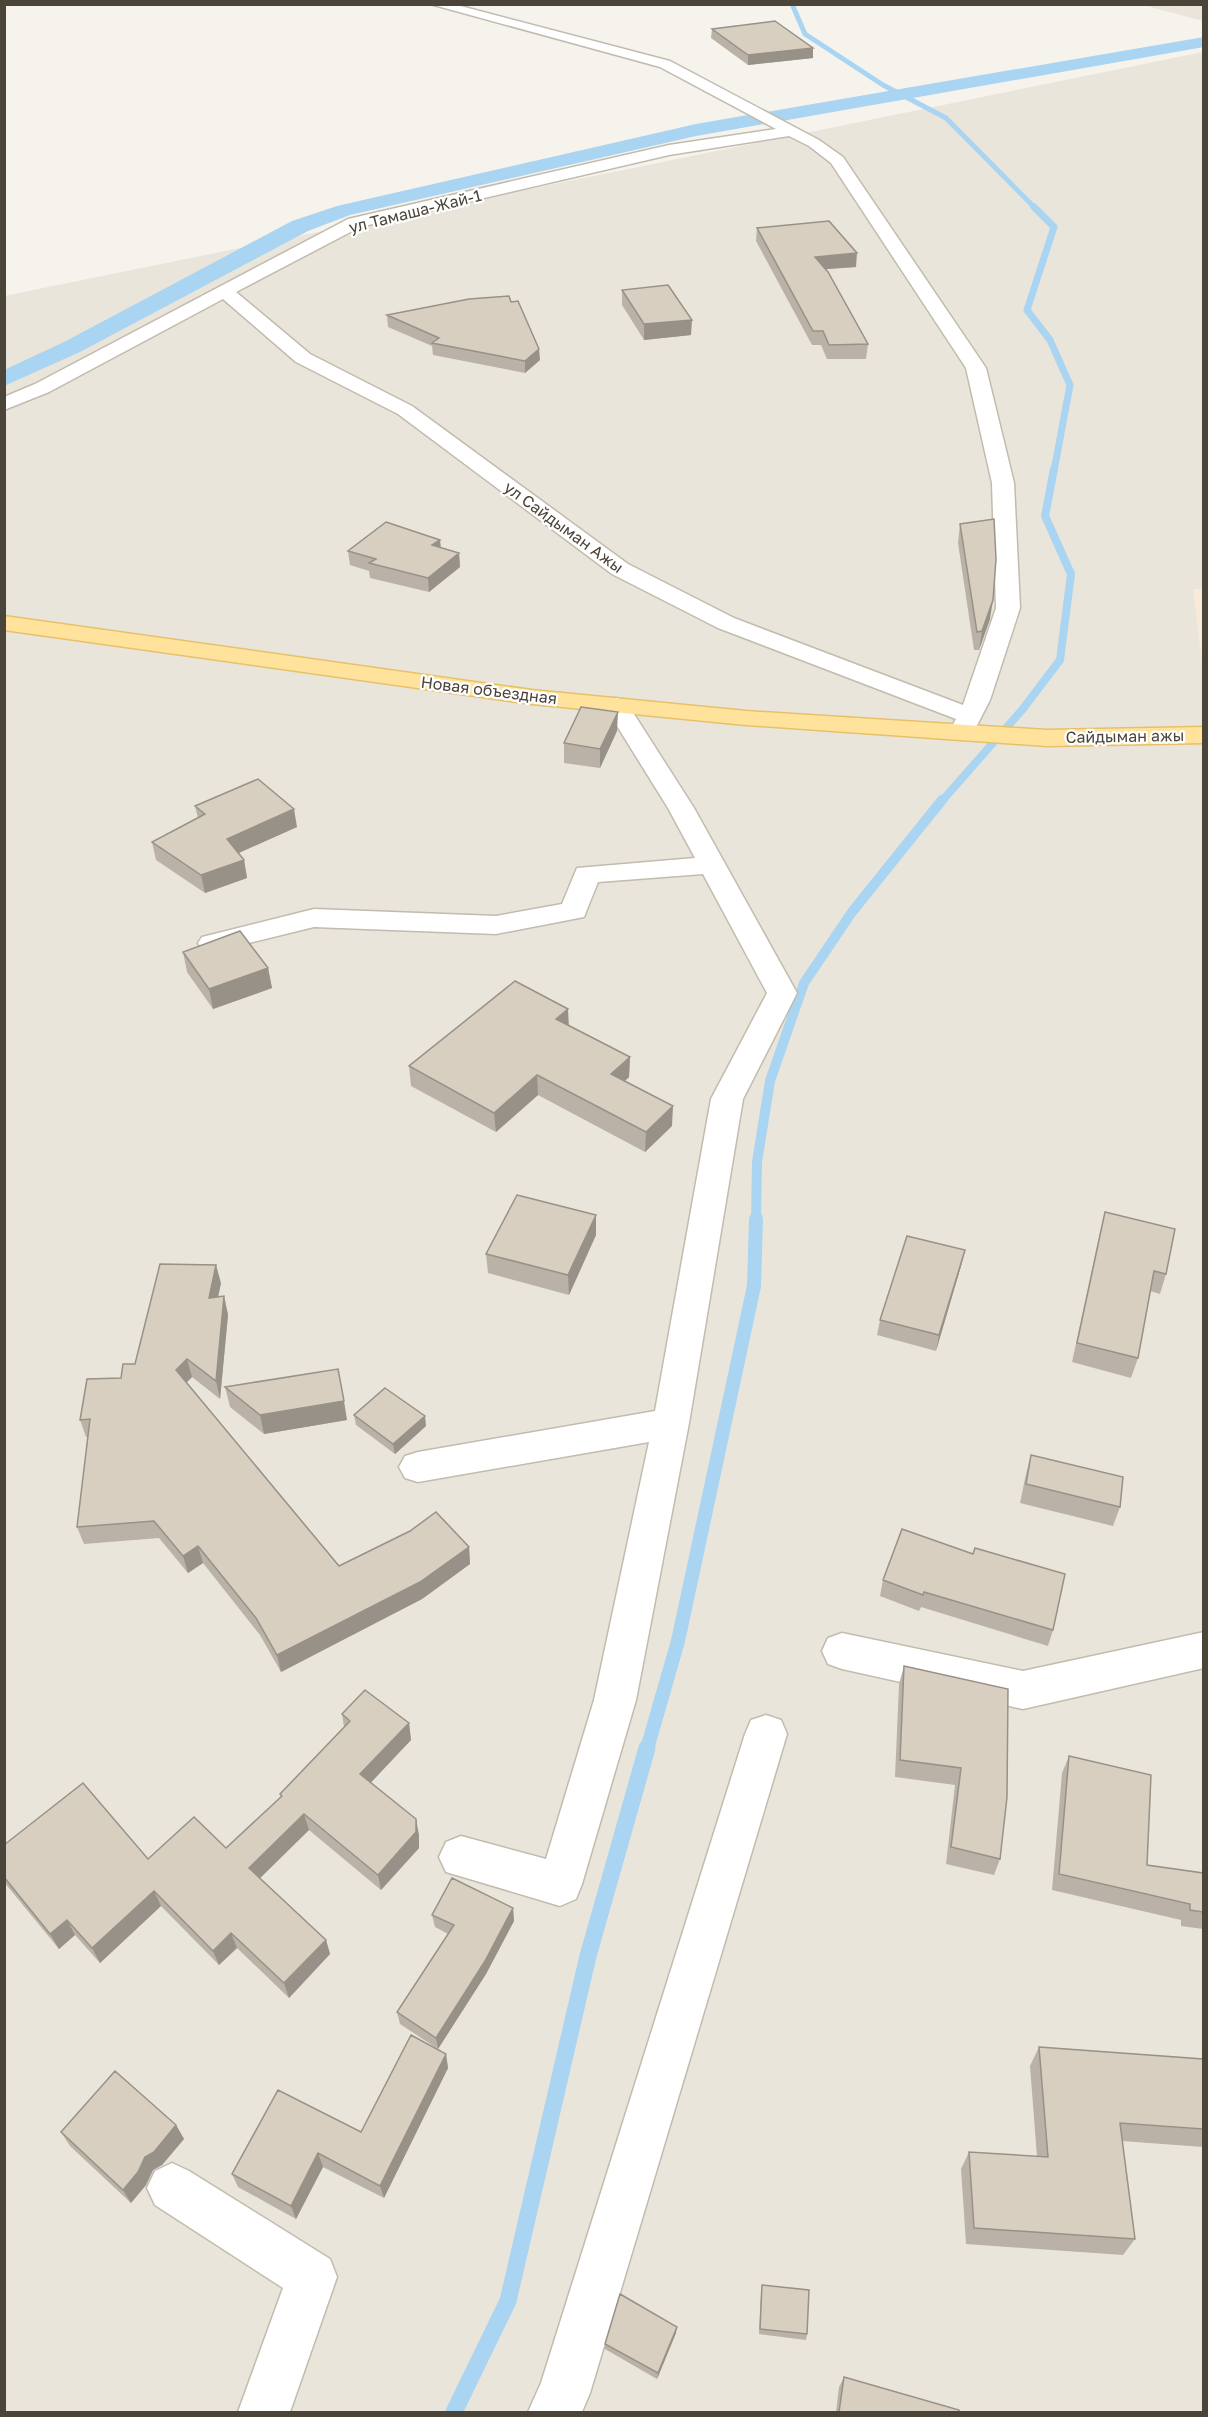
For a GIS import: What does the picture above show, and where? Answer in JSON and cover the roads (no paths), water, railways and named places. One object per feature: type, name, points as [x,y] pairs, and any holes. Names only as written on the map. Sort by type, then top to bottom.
[{"type":"main road","name":"Новая объездная","points":[[4,623],[532,697],[746,718],[970,727]]},
{"type":"main road","name":"Сайдыман ажы","points":[[970,727],[1047,738],[1203,735]]},
{"type":"street","points":[[436,4],[665,64],[814,143],[837,160],[976,368],[1003,483],[1008,608],[970,727]]},
{"type":"street","name":"ул Тамаша-Жай-1","points":[[4,404],[42,388],[354,224],[669,150],[789,130]]},
{"type":"street","name":"ул Сайдыман Ажы","points":[[225,292],[303,358],[405,410],[620,569],[726,623],[970,727]]},
{"type":"street","points":[[461,1857],[560,1884],[615,1700],[671,1423],[727,1099],[782,993],[681,808],[616,705]]},
{"type":"street","points":[[212,943],[314,918],[496,925],[574,911],[587,874],[712,866]]},
{"type":"street","points":[[418,1467],[671,1423]]},
{"type":"street","points":[[842,1651],[1023,1690],[1203,1650]]},
{"type":"street","points":[[554,2412],[567,2382],[766,1734]]},
{"type":"street","points":[[172,2188],[312,2277],[264,2412]]},
{"type":"waterway","points":[[792,4],[805,34],[883,85],[946,118],[1035,208]]},
{"type":"waterway","points":[[4,379],[72,347],[300,226],[344,210],[696,130],[1204,42]]},
{"type":"waterway","points":[[1035,208],[1054,227],[1027,310],[1050,340],[1070,385],[1054,471]]},
{"type":"waterway","points":[[941,802],[1022,710],[1060,660],[1071,574],[1045,516],[1054,469]]},
{"type":"waterway","points":[[756,1221],[757,1162],[770,1081],[804,983],[852,912],[942,800]]},
{"type":"waterway","points":[[647,1749],[678,1641],[754,1286],[756,1219]]},
{"type":"waterway","points":[[454,2412],[508,2301],[588,1956],[647,1748]]}]
